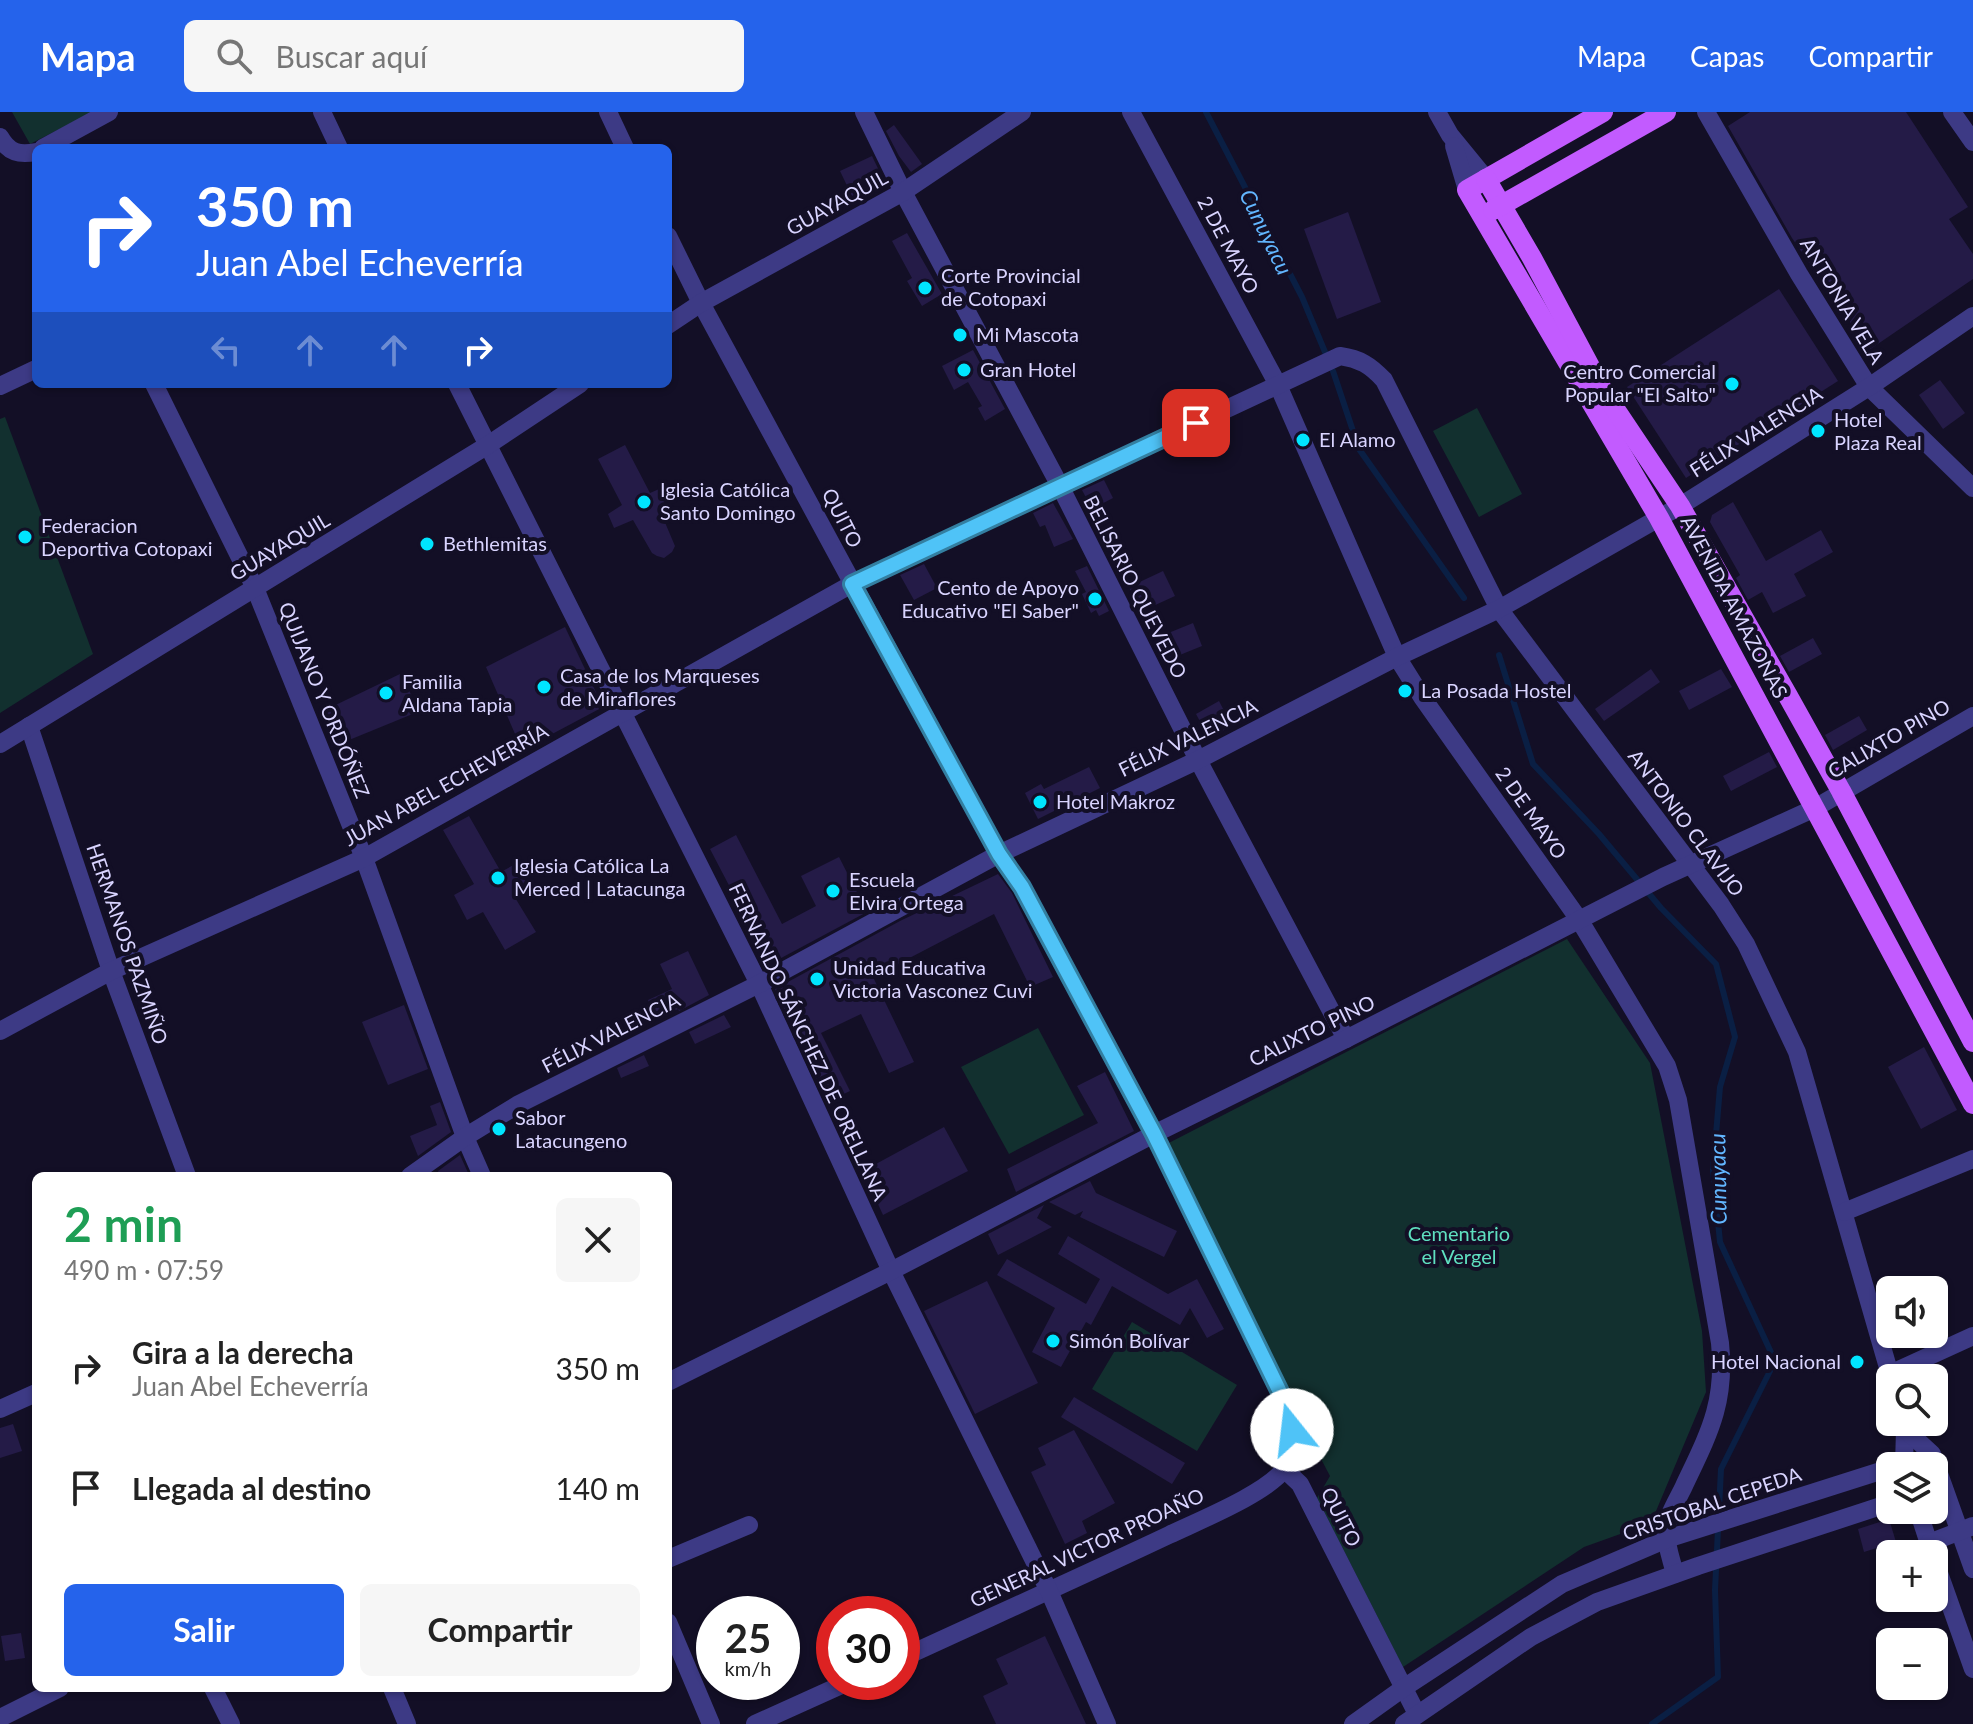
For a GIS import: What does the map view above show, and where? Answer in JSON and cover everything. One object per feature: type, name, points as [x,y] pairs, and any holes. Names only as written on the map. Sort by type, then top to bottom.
[{"type":"main road","points":[[1467,190],[1603,112]]},
{"type":"main road","points":[[1483,216],[1666,112]]},
{"type":"main road","name":"AVENIDA AMAZONAS","points":[[1486,179],[1603,391],[1680,506],[1841,791],[1973,1042]]},
{"type":"main road","name":"AVENIDA AMAZONAS","points":[[1467,190],[1659,518],[1973,1104]]},
{"type":"street","points":[[52,144],[109,112]]},
{"type":"street","points":[[322,112],[337,144]]},
{"type":"street","points":[[608,112],[623,144]]},
{"type":"street","name":"BELISARIO QUEVEDO","points":[[864,112],[903,192],[1060,486],[1198,760],[1346,1039]]},
{"type":"street","name":"GUAYAQUIL","points":[[672,322],[701,303],[903,192],[1022,112]]},
{"type":"street","name":"2 DE MAYO","points":[[1131,112],[1278,385],[1397,657],[1580,921],[1667,1066],[1678,1100],[1722,1368],[1721,1389],[1709,1433],[1666,1530],[1675,1574]]},
{"type":"street","name":"AVENIDA AMAZONAS","points":[[1437,112],[1450,135],[1486,179]]},
{"type":"street","name":"ANTONIA VELA","points":[[1706,112],[1799,274],[1869,387],[1973,488]]},
{"type":"street","points":[[1952,112],[1973,142]]},
{"type":"street","name":"AVENIDA AMAZONAS","points":[[1450,135],[1467,190]]},
{"type":"street","points":[[0,137],[4,145],[18,154],[32,153]]},
{"type":"street","name":"QUITO","points":[[672,244],[852,584],[999,854],[1022,887],[1154,1134],[1289,1414],[1291,1446],[1284,1469],[1300,1484],[1402,1689],[1410,1719]]},
{"type":"street","name":"FÉLIX VALENCIA","points":[[416,1172],[519,1104],[759,984],[999,854],[1198,760],[1397,657],[1499,609],[1680,506],[1869,387],[1973,316]]},
{"type":"street","name":"JUAN ABEL ECHEVERRÍA","points":[[0,1031],[111,971],[364,858],[852,584],[1340,356]]},
{"type":"street","name":"ANTONIO CLAVIJO","points":[[1340,356],[1358,359],[1373,367],[1384,380],[1499,609],[1721,905],[1746,944],[1797,1052],[1887,1364]]},
{"type":"street","points":[[0,386],[32,371]]},
{"type":"street","name":"QUIJANO Y ORDÓÑEZ","points":[[156,388],[255,588],[364,858],[480,1172]]},
{"type":"street","name":"FERNANDO SÁNCHEZ DE ORELLANA","points":[[459,388],[759,984],[891,1271],[1049,1591],[1107,1724]]},
{"type":"street","name":"GUAYAQUIL","points":[[0,744],[488,445],[574,388]]},
{"type":"street","name":"CALIXTO PINO","points":[[672,1380],[1663,877],[1815,808],[1973,716]]},
{"type":"street","name":"HERMANOS PAZMIÑO","points":[[29,726],[111,971],[186,1172]]},
{"type":"street","points":[[1844,1212],[1973,1159]]},
{"type":"street","points":[[1915,1364],[1973,1336]]},
{"type":"street","points":[[0,1409],[32,1395]]},
{"type":"street","points":[[1915,1436],[1930,1452]]},
{"type":"street","name":"GENERAL VICTOR PROAÑO","points":[[920,1650],[1234,1504],[1272,1482],[1284,1469]]},
{"type":"street","name":"CRISTOBAL CEPEDA","points":[[1353,1724],[1562,1584],[1667,1539],[1876,1473]]},
{"type":"street","points":[[1948,1501],[1966,1529],[1973,1569]]},
{"type":"street","points":[[1410,1719],[1531,1637],[1597,1602],[1876,1508]]},
{"type":"street","points":[[672,1557],[749,1525]]},
{"type":"street","points":[[1948,1541],[1966,1529]]},
{"type":"street","points":[[1948,1598],[1973,1669]]},
{"type":"street","points":[[672,1631],[711,1724]]},
{"type":"street","points":[[0,1717],[52,1692]]},
{"type":"street","points":[[215,1692],[231,1724]]},
{"type":"street","points":[[394,1692],[407,1724]]},
{"type":"street","points":[[755,1724],[816,1696]]},
{"type":"street","points":[[0,1711],[4,1724]]},
{"type":"green space","points":[[12,112],[93,112],[30,144]]},
{"type":"green space","points":[[1477,408],[1522,494],[1479,517],[1433,431]]},
{"type":"green space","name":"Federacion Deportiva Cotopaxi","points":[[5,417],[93,654],[0,713],[0,419]]},
{"type":"green space","name":"Cementario el Vergel","points":[[1567,939],[1650,1063],[1702,1331],[1706,1392],[1651,1523],[1584,1547],[1403,1667],[1317,1498],[1330,1476],[1157,1149]]},
{"type":"green space","points":[[1038,1028],[1084,1115],[1009,1154],[961,1067]]},
{"type":"green space","points":[[1132,1322],[1237,1385],[1197,1451],[1092,1389]]},
{"type":"building","points":[[1750,112],[1906,112],[1968,207],[1949,219],[1973,254],[1973,279],[1869,350],[1792,238],[1728,126]]},
{"type":"building","points":[[894,125],[922,164],[911,172],[886,131]]},
{"type":"building","points":[[872,156],[884,181],[852,196],[840,171]]},
{"type":"building","points":[[1348,212],[1381,302],[1337,319],[1304,229]]},
{"type":"building","points":[[907,233],[942,294],[922,306],[907,281],[912,278],[892,241]]},
{"type":"building","name":"Centro Comercial Popular \"El Salto\"","points":[[1779,289],[1838,381],[1686,478],[1627,387]]},
{"type":"building","points":[[973,350],[1005,409],[985,421],[978,408],[982,406],[968,382],[954,390],[942,366]]},
{"type":"building","points":[[1940,380],[1965,413],[1943,429],[1919,395]]},
{"type":"building","name":"Iglesia Católica Santo Domingo","points":[[625,445],[650,493],[666,486],[673,498],[658,506],[675,546],[664,558],[652,553],[633,520],[614,528],[608,514],[622,505],[598,459]]},
{"type":"building","points":[[1104,480],[1113,498],[1092,509],[1082,490]]},
{"type":"building","points":[[1733,502],[1766,561],[1821,530],[1833,552],[1794,574],[1806,596],[1773,613],[1762,592],[1748,600],[1736,578],[1740,575],[1710,522],[1712,515]]},
{"type":"building","points":[[1053,503],[1073,539],[1054,547],[1045,525],[1040,527],[1033,513]]},
{"type":"building","points":[[924,564],[937,588],[914,600],[900,575]]},
{"type":"building","points":[[1087,566],[1109,611],[1099,616],[1096,610],[1091,613],[1082,594],[1086,592],[1075,571]]},
{"type":"building","points":[[1163,571],[1175,596],[1140,612],[1129,587]]},
{"type":"building","points":[[1193,623],[1202,646],[1170,659],[1161,636]]},
{"type":"building","name":"Casa de los Marqueses de Miraflores","points":[[565,627],[603,707],[522,750],[486,667]]},
{"type":"building","points":[[1813,638],[1822,654],[1789,672],[1780,656]]},
{"type":"building","points":[[1651,669],[1660,682],[1604,721],[1595,709]]},
{"type":"building","points":[[1721,669],[1732,687],[1689,710],[1679,691]]},
{"type":"building","name":"Familia Aldana Tapia","points":[[400,674],[420,711],[332,747],[321,712]]},
{"type":"building","points":[[1219,701],[1232,726],[1209,738],[1196,714]]},
{"type":"building","points":[[1859,716],[1867,730],[1833,750],[1825,735]]},
{"type":"building","points":[[1769,752],[1777,767],[1731,791],[1723,776]]},
{"type":"building","points":[[1089,767],[1100,788],[1038,819],[1025,793],[1041,784],[1044,789]]},
{"type":"building","name":"Iglesia Católica La Merced | Latacunga","points":[[469,816],[501,872],[517,863],[531,888],[514,896],[536,932],[505,950],[483,912],[467,920],[454,895],[474,884],[443,830]]},
{"type":"building","name":"Escuela Elvira Ortega","points":[[736,835],[782,924],[816,906],[801,876],[839,857],[867,912],[770,964],[710,849]]},
{"type":"building","points":[[998,874],[1012,893],[1053,977],[1030,987],[994,914],[873,977],[914,1062],[889,1073],[861,1014],[821,1033],[850,1091],[827,1102],[775,989],[900,921]]},
{"type":"building","points":[[688,951],[709,995],[656,1019],[648,1000],[672,989],[660,964]]},
{"type":"building","points":[[404,1005],[428,1069],[388,1085],[362,1022]]},
{"type":"building","points":[[724,1015],[731,1027],[695,1044],[689,1032]]},
{"type":"building","points":[[1924,1047],[1957,1110],[1921,1129],[1888,1067]]},
{"type":"building","points":[[644,1055],[649,1066],[621,1078],[617,1068]]},
{"type":"building","points":[[1105,1072],[1134,1131],[1016,1192],[1007,1169],[1098,1123],[1077,1086]]},
{"type":"building","points":[[440,1102],[451,1132],[418,1156],[410,1136],[437,1125],[430,1106]]},
{"type":"building","points":[[944,1127],[968,1171],[883,1215],[863,1171]]},
{"type":"building","points":[[460,1155],[468,1172],[438,1172]]},
{"type":"building","points":[[1090,1181],[1096,1193],[1177,1231],[1164,1257],[1080,1217],[1083,1211],[1075,1215],[1049,1202]]},
{"type":"building","points":[[1044,1205],[1037,1218],[1052,1227],[998,1255],[988,1234]]},
{"type":"building","points":[[1068,1236],[1168,1294],[1197,1279],[1224,1329],[1207,1338],[1190,1308],[1180,1325],[1112,1286],[1091,1325],[1086,1322],[1061,1367],[1032,1352],[1055,1308],[997,1275],[1007,1259],[1086,1304],[1100,1279],[1058,1254]]},
{"type":"building","points":[[987,1281],[1038,1383],[975,1414],[924,1311]]},
{"type":"building","points":[[1074,1397],[1185,1463],[1172,1484],[1061,1417]]},
{"type":"building","points":[[13,1424],[22,1451],[0,1458],[0,1428]]},
{"type":"building","points":[[1074,1430],[1115,1503],[1082,1521],[1087,1533],[1065,1544],[1031,1472],[1046,1465],[1038,1448]]},
{"type":"building","points":[[1876,1523],[1891,1524],[1895,1540],[1876,1540],[1876,1548],[1864,1552],[1858,1529]]},
{"type":"building","points":[[21,1633],[25,1658],[5,1661],[1,1636]]},
{"type":"building","points":[[1045,1636],[1086,1724],[996,1724],[983,1696],[1008,1684],[996,1659]]},
{"type":"waterway","name":"Cunuyacu","points":[[1206,112],[1302,297],[1325,352]]},
{"type":"waterway","name":"Cunuyacu","points":[[1333,371],[1359,449],[1464,598]]},
{"type":"waterway","name":"Cunuyacu","points":[[1499,655],[1533,764],[1599,834],[1661,908],[1716,964],[1735,1037],[1720,1087],[1713,1170],[1720,1242],[1775,1361],[1721,1469],[1715,1590],[1718,1677],[1652,1724]]},
{"type":"place","name":"Corte Provincial de Cotopaxi","points":[[925,288]]},
{"type":"place","name":"Mi Mascota","points":[[960,335]]},
{"type":"place","name":"Gran Hotel","points":[[964,370]]},
{"type":"place","name":"Centro Comercial Popular \"El Salto\"","points":[[1732,384]]},
{"type":"place","name":"Hotel Plaza Real","points":[[1818,431]]},
{"type":"place","name":"El Alamo","points":[[1303,440]]},
{"type":"place","name":"Iglesia Católica Santo Domingo","points":[[644,502]]},
{"type":"place","name":"Federacion Deportiva Cotopaxi","points":[[25,537]]},
{"type":"place","name":"Bethlemitas","points":[[427,544]]},
{"type":"place","name":"Cento de Apoyo Educativo \"El Saber\"","points":[[1095,599]]},
{"type":"place","name":"Casa de los Marqueses de Miraflores","points":[[544,687]]},
{"type":"place","name":"La Posada Hostel","points":[[1405,691]]},
{"type":"place","name":"Familia Aldana Tapia","points":[[386,693]]},
{"type":"place","name":"Hotel Makroz","points":[[1040,802]]},
{"type":"place","name":"Iglesia Católica La Merced | Latacunga","points":[[498,878]]},
{"type":"place","name":"Escuela Elvira Ortega","points":[[833,891]]},
{"type":"place","name":"Unidad Educativa Victoria Vasconez Cuvi","points":[[817,979]]},
{"type":"place","name":"Sabor Latacungeno","points":[[499,1129]]},
{"type":"place","name":"Simón Bolívar","points":[[1053,1341]]},
{"type":"place","name":"Hotel Nacional","points":[[1857,1362]]},
{"type":"route","points":[[1196,423],[852,584],[999,854],[1022,887],[1154,1134],[1280,1392],[1292,1430]]}]
